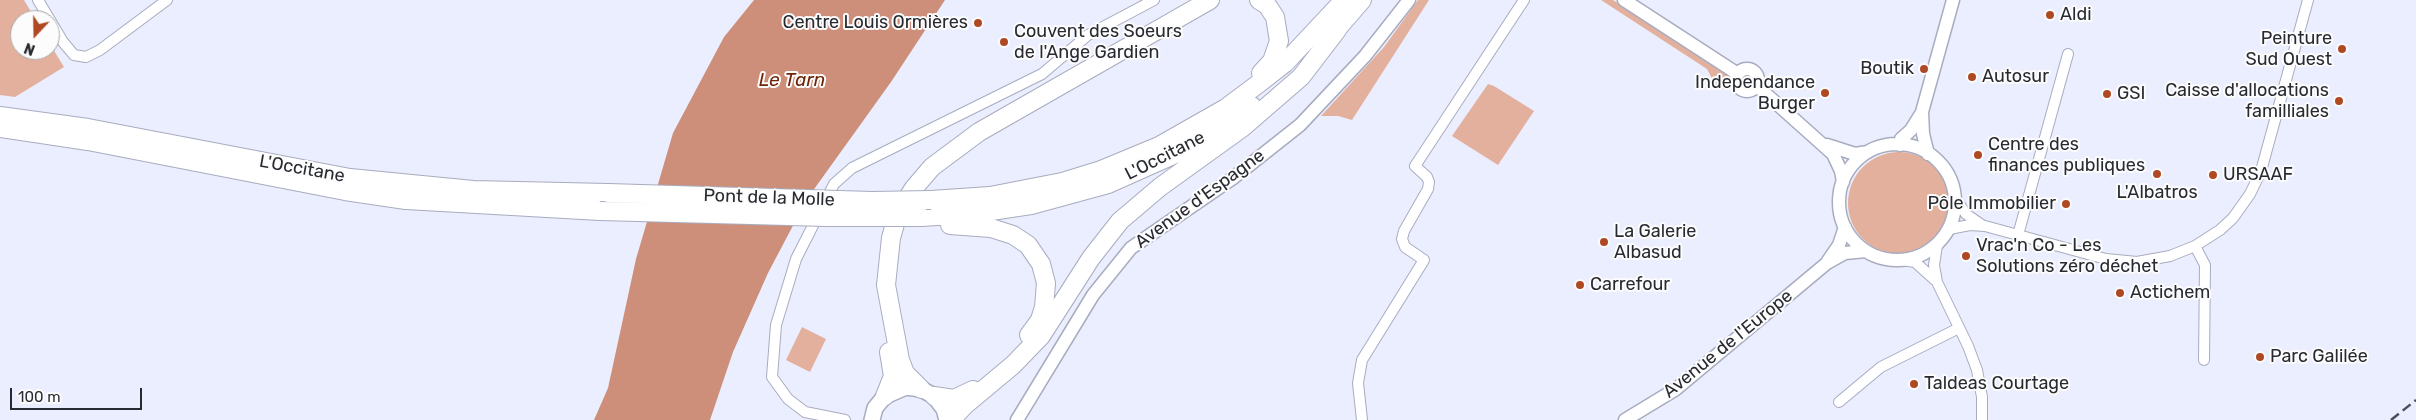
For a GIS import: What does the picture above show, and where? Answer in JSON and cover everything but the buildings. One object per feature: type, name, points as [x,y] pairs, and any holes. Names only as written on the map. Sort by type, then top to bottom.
[{"type":"highway","points":[[885,396],[893,376],[878,296],[880,251],[892,211],[916,174],[948,144],[981,122],[1062,77],[1192,0]]},
{"type":"highway","points":[[919,221],[991,228],[1013,235],[1028,245],[1041,264],[1046,283],[1044,307],[1040,320],[1019,348],[969,394],[954,399],[927,393],[905,373],[900,360],[886,285],[891,238],[898,213],[914,188],[932,167],[979,132],[1210,0]]},
{"type":"highway","points":[[1159,146],[1195,118],[1257,76],[1272,61],[1279,41],[1279,28],[1275,16],[1267,5],[1258,0]]},
{"type":"highway","name":"L'Occitane","points":[[931,200],[990,196],[1062,182],[1101,170],[1159,146],[1226,108],[1285,63],[1344,0]]},
{"type":"highway","name":"L'Occitane","points":[[919,221],[1039,203],[1108,184],[1182,151],[1234,119],[1302,66],[1337,30],[1362,0]]},
{"type":"highway","points":[[949,420],[1013,366],[1040,336],[1061,308],[1090,258],[1120,221],[1160,187],[1242,128],[1301,77],[1337,30]]},
{"type":"highway","points":[[0,111],[42,121]]},
{"type":"highway","name":"L'Occitane","points":[[0,116],[42,121],[375,181],[473,190],[608,193]]},
{"type":"highway","name":"L'Occitane","points":[[0,128],[88,141],[345,191],[406,200],[600,211]]},
{"type":"highway","name":"Pont de la Molle","points":[[608,193],[872,201],[931,200]]},
{"type":"highway","name":"Pont de la Molle","points":[[600,211],[919,221]]},
{"type":"main road","points":[[872,420],[875,408],[885,396],[906,387],[927,393],[944,409],[949,420]]},
{"type":"street","points":[[60,37],[74,55],[86,57],[100,50],[167,0]]},
{"type":"street","points":[[845,420],[805,412],[788,398],[772,377],[776,325],[796,259],[834,184],[852,168],[1042,74],[1088,35],[1154,0]]},
{"type":"street","name":"Avenue d'Espagne","points":[[1017,420],[1093,295],[1126,254],[1233,178],[1300,125],[1366,56],[1409,0]]},
{"type":"street","points":[[1362,420],[1358,383],[1362,360],[1424,260],[1405,247],[1402,239],[1404,231],[1428,190],[1429,182],[1427,176],[1415,166],[1524,0]]},
{"type":"street","points":[[1624,0],[1738,74],[1737,82],[1742,90],[1752,90],[1757,86],[1823,142],[1838,162],[1843,182]]},
{"type":"street","points":[[1900,145],[1901,139],[1911,130],[1922,112],[1953,0]]},
{"type":"street","points":[[1949,229],[1985,226],[2106,259],[2136,262],[2170,256],[2195,246],[2220,230],[2233,218],[2250,194],[2261,171],[2308,0]]},
{"type":"street","points":[[2018,235],[2068,54]]},
{"type":"street","points":[[1922,112],[1923,134],[1928,154]]},
{"type":"street","points":[[1823,142],[1855,154],[1889,145],[1900,145],[1928,154],[1942,166],[1951,181],[1955,198],[1953,219],[1949,229],[1937,244],[1927,252],[1902,260]]},
{"type":"street","points":[[1868,152],[1853,165],[1843,182],[1839,205],[1844,227],[1850,236],[1866,251],[1890,260],[1915,262],[1924,267],[1937,282],[1977,370],[1982,397],[1982,420]]},
{"type":"street","points":[[1955,198],[1966,214],[1985,226]]},
{"type":"street","name":"Avenue de l'Europe","points":[[1827,263],[1839,245],[1844,227]]},
{"type":"street","points":[[1937,244],[1934,265],[1937,282]]},
{"type":"street","points":[[2195,246],[2205,265],[2204,360]]},
{"type":"street","name":"Avenue de l'Europe","points":[[1625,420],[1676,388],[1827,263],[1845,254],[1866,251]]},
{"type":"street","points":[[1839,402],[1881,367],[1959,328]]},
{"type":"shaded area","points":[[0,0],[24,0],[30,10],[10,10],[10,60],[60,60],[64,67],[15,97],[0,95]]},
{"type":"shaded area","points":[[1418,0],[1429,0],[1352,120],[1338,116],[1321,116],[1384,47]]},
{"type":"shaded area","points":[[1601,0],[1613,0],[1717,66],[1729,77],[1726,89],[1717,88],[1707,69]]},
{"type":"shaded area","points":[[1488,84],[1534,111],[1498,165],[1452,136]]},
{"type":"shaded area","points":[[1899,152],[1919,156],[1935,167],[1946,183],[1950,203],[1946,223],[1935,239],[1919,250],[1899,254],[1879,250],[1863,239],[1852,223],[1848,203],[1852,183],[1863,167],[1879,156]]},
{"type":"shaded area","points":[[802,327],[826,339],[810,372],[786,360]]},
{"type":"water","name":"Le Tarn","points":[[754,0],[945,0],[891,82],[807,199],[768,273],[733,352],[710,420],[594,420],[608,388],[636,259],[673,133],[724,37]]},
{"type":"railway","points":[[2391,420],[2416,400]]},
{"type":"place","name":"Aldi","points":[[2050,15]]},
{"type":"place","name":"Centre Louis Ormières","points":[[978,23]]},
{"type":"place","name":"Couvent des Soeurs de l'Ange Gardien","points":[[1004,42]]},
{"type":"place","name":"Peinture Sud Ouest","points":[[2342,49]]},
{"type":"place","name":"Boutik","points":[[1924,69]]},
{"type":"place","name":"Autosur","points":[[1972,77]]},
{"type":"place","name":"Independance Burger","points":[[1825,93]]},
{"type":"place","name":"GSI","points":[[2107,94]]},
{"type":"place","name":"Caisse d'allocations familliales","points":[[2339,101]]},
{"type":"place","name":"Centre des finances publiques","points":[[1978,155]]},
{"type":"place","name":"L'Albatros","points":[[2157,174]]},
{"type":"place","name":"URSAAF","points":[[2213,175]]},
{"type":"place","name":"Pôle Immobilier","points":[[2066,204]]},
{"type":"place","name":"La Galerie Albasud","points":[[1604,242]]},
{"type":"place","name":"Vrac'n Co - Les Solutions zéro déchet","points":[[1966,256]]},
{"type":"place","name":"Carrefour","points":[[1580,285]]},
{"type":"place","name":"Actichem","points":[[2120,293]]},
{"type":"place","name":"Parc Galilée","points":[[2260,357]]},
{"type":"place","name":"Taldeas Courtage","points":[[1914,384]]}]
